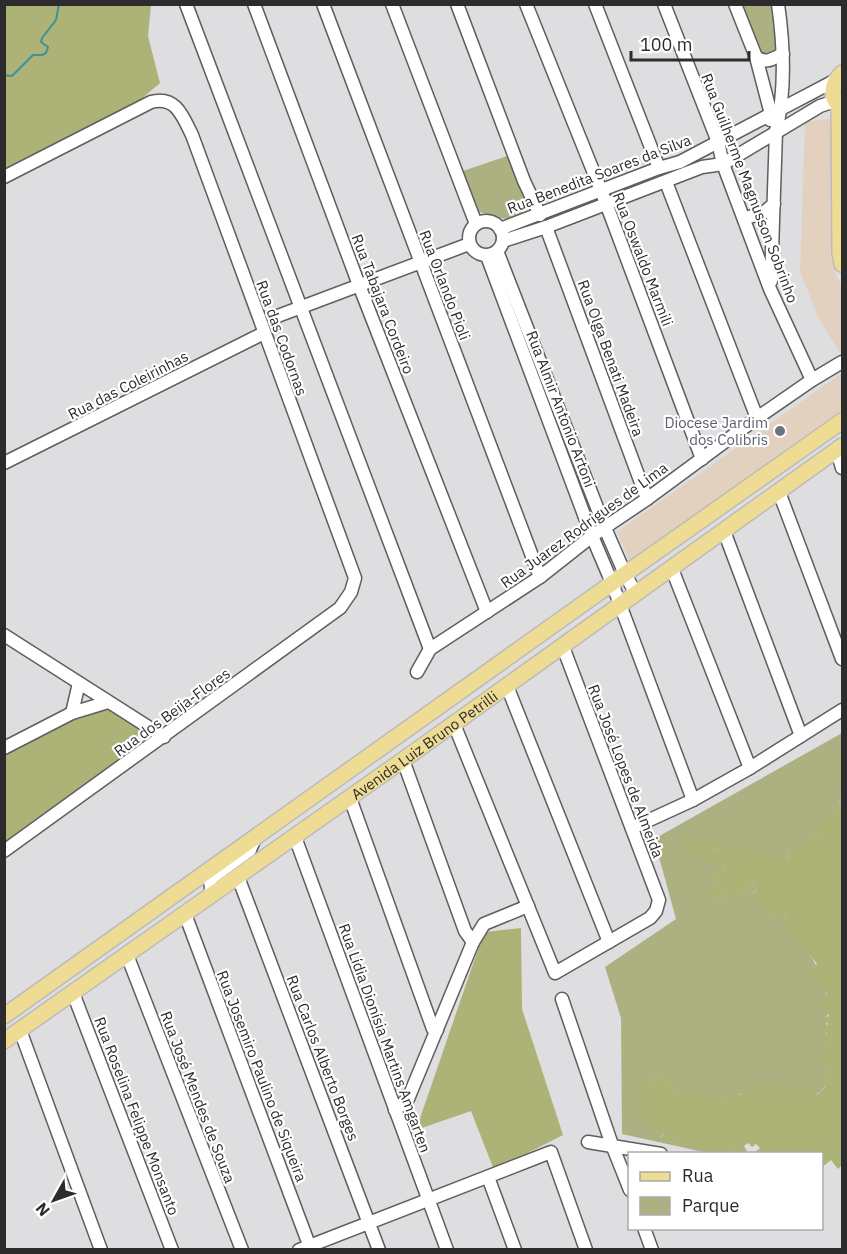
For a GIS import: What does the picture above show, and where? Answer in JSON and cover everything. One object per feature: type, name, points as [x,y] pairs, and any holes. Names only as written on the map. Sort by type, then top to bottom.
[{"type":"main road","points":[[841,74],[833,94],[839,106],[840,253],[843,264]]},
{"type":"main road","name":"Avenida Luiz Bruno Petrilli","points":[[4,1016],[843,421]]},
{"type":"main road","name":"Avenida Luiz Bruno Petrilli","points":[[4,1041],[840,449]]},
{"type":"street","points":[[186,4],[430,649],[417,672]]},
{"type":"street","name":"Rua Tabajara Cordeiro","points":[[254,4],[359,285],[487,612]]},
{"type":"street","name":"Rua Orlando Pioli","points":[[323,4],[540,577]]},
{"type":"street","points":[[392,4],[476,224]]},
{"type":"street","points":[[457,4],[524,181],[540,215]]},
{"type":"street","name":"Rua Oswaldo Marmili","points":[[526,4],[606,203],[702,459]]},
{"type":"street","points":[[595,4],[659,168]]},
{"type":"street","name":"Rua Guilherme Magnusson Sobrinho","points":[[664,4],[718,142],[723,164],[770,289],[812,380]]},
{"type":"street","points":[[735,4],[776,112]]},
{"type":"street","points":[[770,289],[774,204],[772,134],[783,54],[778,4]]},
{"type":"street","points":[[756,57],[764,62],[783,54]]},
{"type":"street","name":"Rua Benedita Soares da Silva","points":[[497,244],[540,215],[600,190],[680,162],[776,112],[841,74]]},
{"type":"street","name":"Rua das Codornas","points":[[4,177],[151,102],[167,100],[177,106],[192,135],[355,578],[351,592]]},
{"type":"street","name":"Rua Benedita Soares da Silva","points":[[497,244],[702,167],[723,164],[819,106],[839,106]]},
{"type":"street","points":[[666,182],[758,418]]},
{"type":"street","points":[[744,218],[762,214],[774,204]]},
{"type":"street","points":[[492,222],[497,244],[476,252],[469,244],[469,233],[476,224],[492,222]]},
{"type":"street","name":"Rua Olga Benati Madeira","points":[[546,227],[647,499]]},
{"type":"street","points":[[275,317],[469,244]]},
{"type":"street","name":"Rua Almir Antonio Artoni","points":[[497,244],[605,528],[619,578],[620,606],[693,800]]},
{"type":"street","name":"Rua Almir Antonio Artoni","points":[[497,244],[592,536],[619,578],[636,594]]},
{"type":"street","name":"Rua das Coleirinhas","points":[[4,463],[264,333]]},
{"type":"street","name":"Rua Juarez Rodrigues de Lima","points":[[430,649],[540,577],[592,536],[758,418],[812,380],[843,362]]},
{"type":"street","points":[[840,449],[843,468]]},
{"type":"street","points":[[745,490],[756,508]]},
{"type":"street","points":[[779,492],[839,637],[843,659]]},
{"type":"street","points":[[724,531],[801,736]]},
{"type":"street","points":[[672,569],[750,768]]},
{"type":"street","name":"Rua dos Beija-Flores","points":[[4,850],[164,737],[340,608],[351,592]]},
{"type":"street","points":[[4,635],[164,737]]},
{"type":"street","name":"Rua José Lopes de Almeida","points":[[563,647],[659,900],[650,918],[609,942]]},
{"type":"street","points":[[72,713],[80,683]]},
{"type":"street","points":[[454,724],[555,973],[609,942],[507,686]]},
{"type":"street","points":[[4,748],[72,713],[108,702]]},
{"type":"street","points":[[632,828],[693,800],[750,768],[843,710]]},
{"type":"street","points":[[403,760],[465,931],[473,942]]},
{"type":"street","points":[[350,798],[433,1029],[437,1030]]},
{"type":"street","name":"Rua Lídia Dionísia Martins Amgarten","points":[[295,837],[447,1250]]},
{"type":"street","points":[[217,891],[211,888],[210,879],[250,850],[255,838]]},
{"type":"street","name":"Rua Carlos Alberto Borges","points":[[238,877],[379,1250]]},
{"type":"street","points":[[189,885],[204,884],[206,894],[202,902]]},
{"type":"street","points":[[395,1110],[408,1099],[473,942],[484,924],[528,906]]},
{"type":"street","name":"Rua Josemiro Paulino de Siqueira","points":[[185,914],[306,1248]]},
{"type":"street","name":"Rua José Mendes de Souza","points":[[127,955],[242,1250]]},
{"type":"street","name":"Rua Roselina Felippe Monsanto","points":[[73,993],[172,1250]]},
{"type":"street","points":[[562,999],[628,1185]]},
{"type":"street","points":[[20,1030],[101,1250]]},
{"type":"street","points":[[588,1142],[650,1152]]},
{"type":"street","points":[[306,1248],[551,1152],[586,1250]]},
{"type":"street","points":[[488,1177],[515,1250]]},
{"type":"street","points":[[645,1230],[652,1250]]},
{"type":"shaded area","points":[[833,118],[835,273],[842,287],[842,351],[840,353],[818,317],[800,271],[805,122]]},
{"type":"shaded area","points":[[842,373],[842,413],[631,564],[617,532]]},
{"type":"green space","points":[[5,5],[151,5],[148,36],[160,83],[133,106],[5,173]]},
{"type":"green space","points":[[741,5],[776,5],[774,55],[761,56]]},
{"type":"green space","points":[[510,155],[530,203],[526,213],[509,220],[475,211],[460,172]]},
{"type":"green space","points":[[109,707],[139,728],[135,751],[5,846],[5,752],[76,715]]},
{"type":"green space","points":[[842,733],[842,798],[838,801],[842,806],[815,828],[818,833],[795,852],[787,851],[790,855],[786,859],[719,852],[715,848],[701,859],[718,860],[725,870],[716,877],[720,882],[714,902],[723,895],[736,892],[740,896],[753,885],[757,890],[753,893],[772,916],[776,913],[784,914],[788,918],[784,922],[815,963],[823,982],[827,1002],[826,1051],[832,1067],[827,1083],[816,1095],[804,1089],[783,1091],[771,1086],[714,1101],[706,1100],[694,1095],[677,1093],[666,1079],[657,1078],[654,1074],[653,1082],[644,1090],[642,1106],[656,1133],[661,1129],[664,1134],[660,1137],[672,1143],[730,1149],[733,1152],[703,1152],[622,1134],[621,1018],[605,967],[676,919],[654,839]]},
{"type":"green space","points":[[842,806],[842,1165],[838,1169],[831,1160],[823,1166],[823,1152],[755,1152],[760,1148],[756,1144],[752,1147],[748,1143],[744,1146],[746,1152],[733,1152],[730,1149],[712,1152],[705,1147],[701,1150],[697,1146],[692,1150],[689,1145],[660,1138],[664,1134],[661,1130],[656,1133],[637,1110],[642,1106],[638,1102],[643,1098],[639,1093],[643,1090],[636,1080],[641,1077],[648,1086],[653,1082],[649,1077],[654,1074],[657,1078],[662,1075],[666,1079],[670,1075],[674,1080],[670,1084],[677,1093],[682,1089],[686,1094],[690,1090],[694,1095],[698,1091],[706,1100],[710,1096],[714,1101],[723,1094],[727,1098],[736,1091],[740,1095],[754,1084],[758,1089],[767,1081],[771,1086],[775,1082],[783,1091],[792,1084],[796,1088],[800,1085],[804,1089],[809,1085],[817,1095],[825,1087],[822,1083],[831,1075],[827,1071],[832,1067],[828,1062],[824,1066],[820,1061],[824,1058],[821,1053],[825,1049],[822,1045],[826,1041],[822,1036],[827,1033],[823,1028],[828,1024],[824,1019],[829,1016],[817,1002],[827,994],[808,971],[817,964],[783,922],[788,918],[784,914],[780,918],[776,913],[771,917],[753,894],[757,890],[753,885],[740,897],[736,892],[727,899],[723,895],[714,902],[706,893],[720,882],[716,877],[712,881],[708,876],[717,869],[721,873],[725,870],[718,861],[713,864],[709,860],[705,863],[701,859],[697,862],[682,844],[686,840],[682,836],[687,832],[694,841],[699,837],[703,842],[712,834],[720,844],[715,848],[719,852],[728,845],[736,854],[749,843],[761,856],[765,853],[769,857],[774,854],[777,858],[782,854],[786,859],[790,855],[787,851],[791,847],[795,851],[818,833],[814,828]]},
{"type":"green space","points":[[521,928],[522,1009],[563,1135],[494,1170],[471,1111],[416,1130],[484,932]]},
{"type":"waterway","points":[[4,75],[12,76],[33,55],[46,53],[48,47],[41,42],[42,38],[56,20],[59,4]]},
{"type":"place","name":"Diocese Jardim dos Colibris","points":[[780,431]]}]
